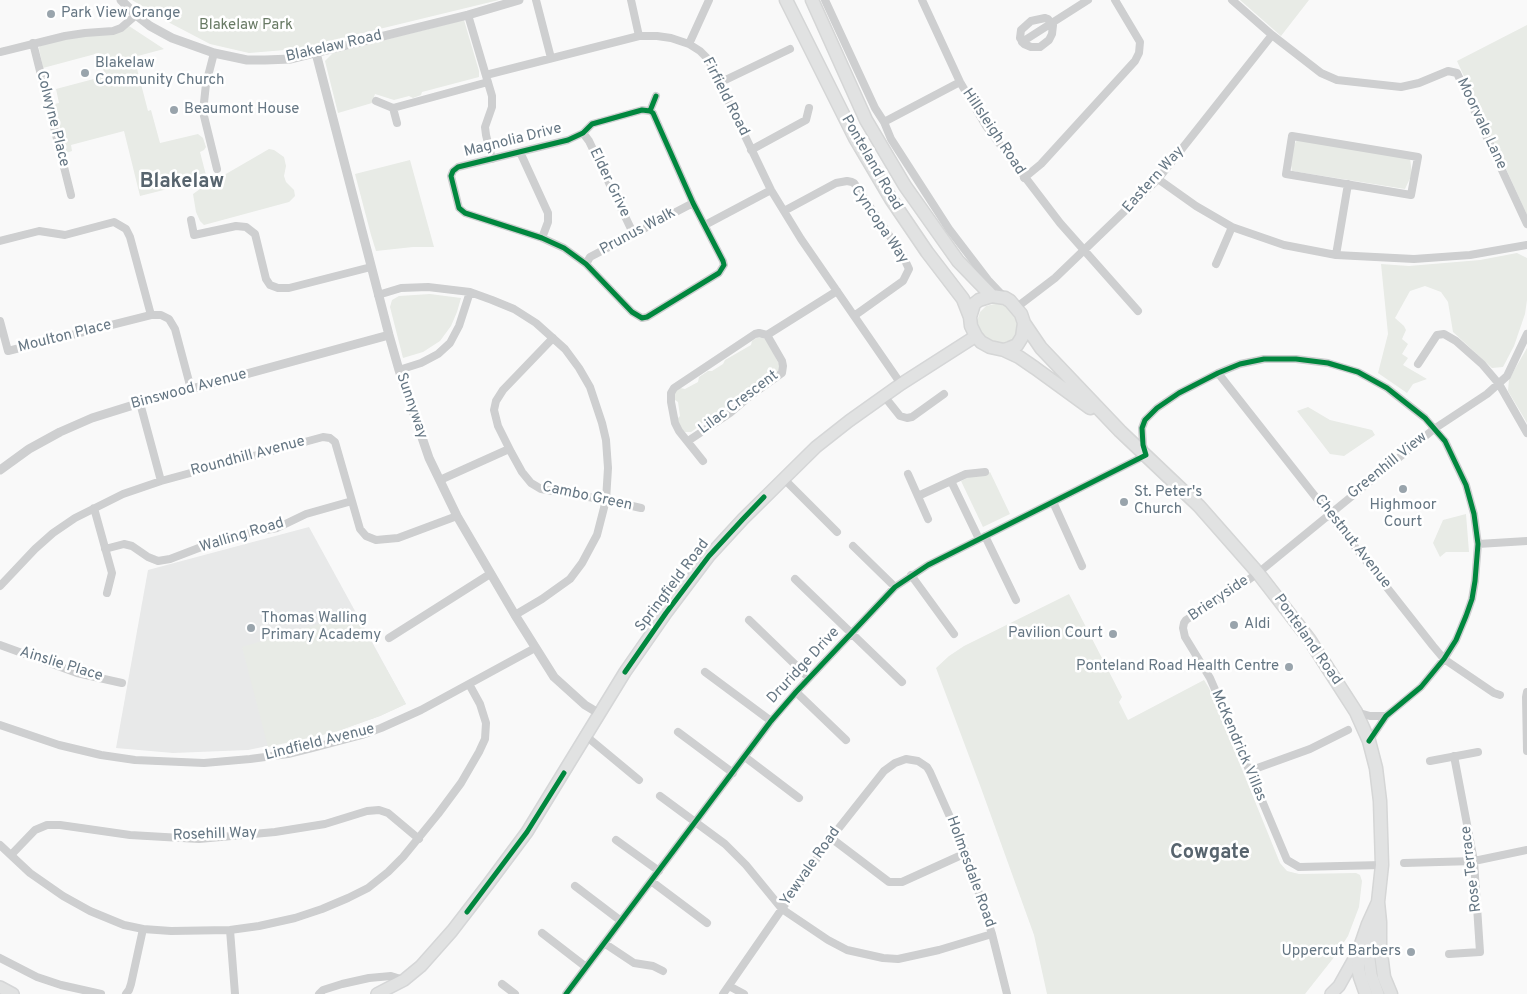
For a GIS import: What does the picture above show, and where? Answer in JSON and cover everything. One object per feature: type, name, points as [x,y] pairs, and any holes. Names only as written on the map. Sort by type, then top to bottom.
[{"type":"highway","name":"Ponteland Road","points":[[786,0],[855,138],[891,199],[927,252],[963,299],[970,317]]},
{"type":"highway","name":"Ponteland Road","points":[[812,0],[866,120],[905,186],[958,261],[978,283],[998,297]]},
{"type":"highway","points":[[998,297],[1010,301],[1021,314],[1024,323],[1022,337],[1017,345],[1004,350],[990,347],[976,336],[971,326],[970,317],[974,304],[980,300],[998,297]]},
{"type":"highway","name":"Ponteland Road","points":[[1024,323],[1041,348],[1120,431],[1199,506],[1258,573],[1309,639],[1356,712],[1368,741],[1376,768],[1380,801],[1382,865],[1378,902],[1380,958],[1384,977],[1391,994]]},
{"type":"highway","name":"Ponteland Road","points":[[1004,350],[1036,368],[1120,431]]},
{"type":"highway","name":"Ponteland Road","points":[[1366,994],[1358,968],[1359,950],[1378,902]]},
{"type":"main road","name":"Springfield Road","points":[[378,993],[404,980],[421,966],[452,931],[489,883],[527,832],[625,672],[709,556],[742,519],[816,447],[901,384],[976,336]]},
{"type":"main road","points":[[1378,994],[1371,975],[1368,949],[1370,940],[1380,922]]},
{"type":"main road","points":[[1331,994],[1339,986],[1353,964],[1359,950]]},
{"type":"main road","points":[[0,987],[14,994]]},
{"type":"street","name":"Blakelaw Road","points":[[121,0],[150,26],[172,38],[214,53],[247,60],[291,59],[468,15],[519,0]]},
{"type":"street","points":[[536,0],[551,58]]},
{"type":"street","points":[[631,0],[639,36]]},
{"type":"street","points":[[689,44],[709,0]]},
{"type":"street","points":[[824,0],[891,140],[949,229],[988,280],[998,297]]},
{"type":"street","name":"Hillsleigh Road","points":[[922,0],[960,82],[986,126],[1060,223],[1138,311]]},
{"type":"street","points":[[1022,42],[1088,0]]},
{"type":"street","points":[[1024,178],[1040,164],[1135,62],[1139,53],[1140,42],[1115,0]]},
{"type":"street","points":[[1232,0],[1272,35]]},
{"type":"street","points":[[0,52],[85,32],[113,32],[121,28],[136,15]]},
{"type":"street","points":[[468,15],[492,101],[485,126],[492,159]]},
{"type":"street","points":[[1045,18],[1052,22],[1052,34],[1049,40],[1040,47],[1027,46],[1022,42],[1021,30],[1031,21],[1045,18]]},
{"type":"street","name":"Eastern Way","points":[[1017,308],[1055,278],[1158,179],[1272,35]]},
{"type":"street","name":"Moorvale Lane","points":[[1272,35],[1321,73],[1338,80],[1401,87],[1419,83],[1448,71],[1456,72],[1527,224]]},
{"type":"street","name":"Firfield Road","points":[[393,108],[551,58],[639,36],[671,38],[689,44],[700,50],[708,59],[771,190],[800,239],[901,384]]},
{"type":"street","name":"Colwyne Place","points":[[33,44],[71,195]]},
{"type":"street","points":[[719,83],[790,49]]},
{"type":"street","points":[[214,53],[206,84],[203,112],[217,169]]},
{"type":"street","name":"Sunnyway","points":[[316,53],[389,336],[426,450],[457,516],[514,615],[554,678],[585,705],[600,714]]},
{"type":"street","points":[[884,122],[960,82]]},
{"type":"street","points":[[650,111],[656,96]]},
{"type":"street","points":[[376,101],[393,108],[397,123]]},
{"type":"street","points":[[751,150],[806,120],[809,108]]},
{"type":"street","name":"Magnolia Drive","points":[[642,110],[650,111],[693,203],[723,261],[722,269],[719,273],[642,318],[632,312],[572,252],[542,238],[465,213],[459,208],[451,176],[453,171],[458,167],[492,159],[568,140],[583,133],[592,124],[642,110]]},
{"type":"street","name":"Elder Grive","points":[[583,133],[589,141],[633,233]]},
{"type":"street","points":[[1292,136],[1418,157],[1411,195],[1348,184],[1286,174],[1292,136]]},
{"type":"street","points":[[520,152],[548,213],[548,222],[542,238]]},
{"type":"street","points":[[1158,179],[1196,206],[1232,228],[1284,245],[1336,255],[1414,259],[1470,255],[1527,246]]},
{"type":"street","name":"Cyncopa Way","points":[[784,211],[836,182],[852,182],[903,256],[908,269],[903,281],[854,316]]},
{"type":"street","points":[[1336,255],[1348,184]]},
{"type":"street","points":[[705,225],[771,190]]},
{"type":"street","name":"Prunus Walk","points":[[586,264],[590,256],[693,203]]},
{"type":"street","points":[[191,220],[194,235],[236,226],[246,227],[255,234],[266,279],[270,285],[278,288],[289,288],[371,267]]},
{"type":"street","points":[[0,241],[39,231],[65,235],[114,222],[126,229],[130,237],[151,315],[161,315],[169,319],[175,329],[191,389]]},
{"type":"street","points":[[1216,264],[1232,228]]},
{"type":"street","points":[[378,295],[401,288],[428,287],[470,292],[514,309],[536,323],[565,348],[590,387],[606,440],[608,468],[606,500],[600,527],[591,549],[570,579],[514,615]]},
{"type":"street","points":[[399,370],[421,364],[438,354],[450,343],[459,326],[470,292]]},
{"type":"street","name":"Lilac Crescent","points":[[767,335],[837,292]]},
{"type":"street","name":"Moulton Place","points":[[0,321],[8,351],[151,315]]},
{"type":"street","name":"Lilac Crescent","points":[[688,442],[730,414],[750,396],[780,376],[783,366],[782,361],[767,335],[763,333],[755,334],[674,388],[670,396],[675,423],[688,442],[703,461]]},
{"type":"street","points":[[1418,364],[1437,335],[1444,334],[1456,341],[1482,364],[1499,384],[1527,433]]},
{"type":"street","points":[[1499,384],[1512,368],[1527,334]]},
{"type":"street","name":"Binswood Avenue","points":[[0,470],[29,449],[60,432],[92,418],[140,403],[389,336]]},
{"type":"street","name":"Cambo Green","points":[[552,338],[503,390],[496,401],[494,410],[498,426],[509,449],[526,478],[542,489],[641,508]]},
{"type":"street","points":[[1146,455],[1143,445],[1142,428],[1145,420],[1157,408],[1179,393],[1218,373],[1240,364],[1264,359],[1296,359],[1328,363],[1358,372],[1387,388],[1412,406],[1445,441],[1466,486],[1474,514],[1478,544],[1472,599],[1456,640],[1444,659],[1421,687],[1386,716],[1368,741]]},
{"type":"street","name":"Chestnut Avenue","points":[[1218,373],[1444,659],[1494,693],[1500,695]]},
{"type":"street","name":"Greenhill View","points":[[1258,573],[1434,429],[1488,394],[1499,384]]},
{"type":"street","points":[[884,396],[900,416],[907,418],[912,417],[944,394]]},
{"type":"street","points":[[140,403],[161,480]]},
{"type":"street","name":"Roundhill Avenue","points":[[0,586],[53,533],[75,518],[123,494],[161,480],[323,437],[330,438],[335,442],[360,529],[366,536],[376,540],[398,538],[457,516]]},
{"type":"street","points":[[440,480],[509,449]]},
{"type":"street","name":"Druridge Drive","points":[[566,994],[745,757],[770,721],[895,587],[928,565],[1146,455]]},
{"type":"street","points":[[918,496],[966,474],[985,472]]},
{"type":"street","points":[[908,474],[928,519]]},
{"type":"street","points":[[783,478],[837,532]]},
{"type":"street","points":[[952,481],[1016,600]]},
{"type":"street","name":"Walling Road","points":[[105,549],[124,544],[132,546],[148,558],[158,561],[170,559],[217,541],[277,528],[306,514],[352,501]]},
{"type":"street","points":[[1053,502],[1082,566]]},
{"type":"street","points":[[94,508],[112,574],[107,593]]},
{"type":"street","points":[[1478,544],[1527,541]]},
{"type":"street","points":[[853,546],[895,587]]},
{"type":"street","name":"Brieryside","points":[[1183,628],[1186,620],[1258,573]]},
{"type":"street","points":[[389,638],[490,574]]},
{"type":"street","points":[[911,575],[954,634]]},
{"type":"street","points":[[795,579],[902,682]]},
{"type":"street","points":[[749,620],[809,678]]},
{"type":"street","name":"McKendrick Villas","points":[[1183,628],[1185,637],[1210,678],[1286,860],[1299,867],[1382,865]]},
{"type":"street","name":"Ainslie Place","points":[[0,645],[77,673],[122,683]]},
{"type":"street","name":"Lindfield Avenue","points":[[0,725],[59,745],[101,755],[135,760],[204,762],[288,754],[362,735],[421,710],[535,648]]},
{"type":"street","points":[[705,672],[770,721]]},
{"type":"street","points":[[0,845],[30,873],[63,896],[90,911],[124,925],[143,929],[171,931],[230,930],[295,918],[348,898],[368,888],[388,872],[418,839],[461,783],[479,752],[484,739],[486,724],[480,704],[469,684]]},
{"type":"street","points":[[796,692],[846,740]]},
{"type":"street","points":[[1527,692],[1527,751]]},
{"type":"street","points":[[1356,712],[1370,716],[1386,716]]},
{"type":"street","points":[[1248,771],[1310,749],[1348,730]]},
{"type":"street","points":[[678,732],[733,773]]},
{"type":"street","points":[[586,736],[639,780]]},
{"type":"street","points":[[1430,761],[1478,752]]},
{"type":"street","name":"Rose Terrace","points":[[1449,954],[1480,952],[1474,861],[1454,756]]},
{"type":"street","points":[[745,757],[800,798]]},
{"type":"street","name":"Yewvale Road","points":[[723,994],[831,838],[884,771],[900,760],[914,760]]},
{"type":"street","name":"Holmesdale Road","points":[[914,760],[923,764],[930,772],[966,853],[992,934],[1007,994]]},
{"type":"street","points":[[660,796],[725,844],[782,909],[828,940],[847,950],[883,958],[898,959],[992,934]]},
{"type":"street","name":"Rosehill Way","points":[[11,855],[35,830],[47,825],[60,825],[130,835],[199,839],[275,832],[325,824],[367,811],[379,810],[388,813],[418,839]]},
{"type":"street","points":[[831,838],[889,882],[902,882],[966,853]]},
{"type":"street","points":[[616,840],[659,871]]},
{"type":"street","points":[[1404,863],[1474,861],[1527,850]]},
{"type":"street","points":[[651,881],[707,923]]},
{"type":"street","points":[[575,886],[621,921]]},
{"type":"street","points":[[126,994],[132,984],[143,929]]},
{"type":"street","points":[[230,930],[235,994]]},
{"type":"street","points":[[542,933],[586,967]]},
{"type":"street","points":[[604,943],[634,963],[653,966],[663,971]]},
{"type":"street","points":[[0,958],[23,970],[61,985],[101,994]]},
{"type":"street","points":[[319,994],[323,990],[368,978],[390,976],[404,980]]},
{"type":"street","points":[[502,984],[515,994]]},
{"type":"street","points":[[729,986],[744,994]]},
{"type":"shaded area","name":"Thomas Walling Primary Academy","points":[[309,527],[406,704],[380,716],[335,732],[248,750],[173,753],[116,748],[148,570]]},
{"type":"green space","name":"Blakelaw Park","points":[[132,0],[499,0],[297,49],[249,53],[210,44]]},
{"type":"green space","points":[[1240,0],[1309,0],[1281,36]]},
{"type":"green space","points":[[464,20],[479,71],[479,77],[422,92],[421,95],[413,98],[409,96],[394,100],[375,94],[372,103],[338,113],[325,61],[333,53]]},
{"type":"green space","points":[[1527,25],[1527,215],[1457,61]]},
{"type":"green space","points":[[129,26],[164,49],[134,57],[148,111],[151,110],[160,143],[198,134],[203,138],[206,147],[200,152],[207,179],[140,196],[124,131],[71,145],[72,151],[66,153],[54,104],[59,103],[56,89],[105,76],[99,53],[43,68],[39,48],[41,43],[65,37],[115,34]]},
{"type":"green space","points":[[1297,140],[1410,158],[1412,174],[1405,189],[1292,171],[1289,154]]},
{"type":"green space","points":[[269,149],[284,157],[286,166],[284,176],[286,182],[294,190],[295,196],[289,202],[204,225],[196,212],[193,194]]},
{"type":"green space","points":[[410,160],[434,247],[376,251],[355,174]]},
{"type":"green space","points":[[1517,253],[1527,258],[1527,300],[1525,314],[1514,346],[1503,367],[1492,368],[1453,332],[1448,302],[1441,292],[1425,286],[1410,291],[1395,318],[1406,330],[1402,339],[1408,344],[1402,354],[1408,358],[1403,365],[1427,379],[1413,384],[1407,393],[1378,373],[1388,334],[1381,264],[1409,266],[1480,260]]},
{"type":"green space","points":[[430,294],[461,298],[457,312],[451,326],[440,341],[423,352],[403,358],[390,307],[392,300],[399,296]]},
{"type":"green space","points":[[999,303],[1007,307],[1014,314],[1018,323],[1017,333],[1008,343],[991,341],[981,333],[977,321],[980,312],[986,306]]},
{"type":"green space","points":[[758,337],[766,339],[779,364],[779,370],[775,375],[709,417],[691,432],[685,432],[677,419],[680,416],[678,402],[675,400],[675,392],[680,388],[685,389],[698,382],[699,377],[723,364],[725,360],[751,345],[752,341]]},
{"type":"green space","points":[[1527,348],[1527,423],[1508,391],[1509,379]]},
{"type":"green space","points":[[1308,407],[1330,420],[1372,430],[1375,435],[1344,456],[1330,454],[1297,411]]},
{"type":"green space","points":[[990,472],[1010,514],[983,527],[961,481]]},
{"type":"green space","points":[[1466,514],[1469,552],[1446,552],[1440,557],[1433,543],[1443,520]]},
{"type":"green space","points":[[1069,594],[1122,697],[1119,702],[1128,720],[1204,680],[1209,688],[1280,863],[1287,871],[1299,874],[1356,873],[1360,875],[1362,881],[1359,907],[1348,936],[1305,994],[1047,994],[1034,935],[936,668],[964,646]]},
{"type":"green space","points":[[355,613],[406,704],[380,716],[335,732],[268,747],[242,647]]},
{"type":"cycle path","points":[[650,111],[653,113],[693,203],[724,265],[719,273],[647,317],[642,318],[632,312],[586,264],[564,248],[542,238],[465,213],[459,208],[451,176],[458,167],[568,140],[583,133],[592,124],[642,110],[650,111],[656,96]]},
{"type":"cycle path","points":[[566,994],[771,721],[895,587],[928,565],[1146,455],[1143,445],[1142,428],[1145,420],[1157,408],[1179,393],[1240,364],[1264,359],[1296,359],[1328,363],[1358,372],[1387,388],[1425,418],[1445,441],[1466,485],[1474,514],[1478,544],[1475,581],[1472,599],[1466,616],[1456,640],[1444,659],[1421,687],[1386,716],[1369,741]]},
{"type":"cycle path","points":[[625,672],[709,556],[764,497]]},
{"type":"cycle path","points":[[467,912],[527,832],[564,773]]},
{"type":"place","name":"Park View Grange","points":[[51,14]]},
{"type":"place","name":"Blakelaw Community Church","points":[[85,73]]},
{"type":"place","name":"Beaumont House","points":[[174,110]]},
{"type":"place","name":"Highmoor Court","points":[[1403,489]]},
{"type":"place","name":"St. Peter's Church","points":[[1124,502]]},
{"type":"place","name":"Aldi","points":[[1234,625]]},
{"type":"place","name":"Thomas Walling Primary Academy","points":[[251,628]]},
{"type":"place","name":"Pavilion Court","points":[[1113,634]]},
{"type":"place","name":"Ponteland Road Health Centre","points":[[1289,667]]},
{"type":"place","name":"Uppercut Barbers","points":[[1411,952]]},
{"type":"district","name":"Blakelaw","points":[[182,183]]},
{"type":"district","name":"Cowgate","points":[[1210,854]]}]
